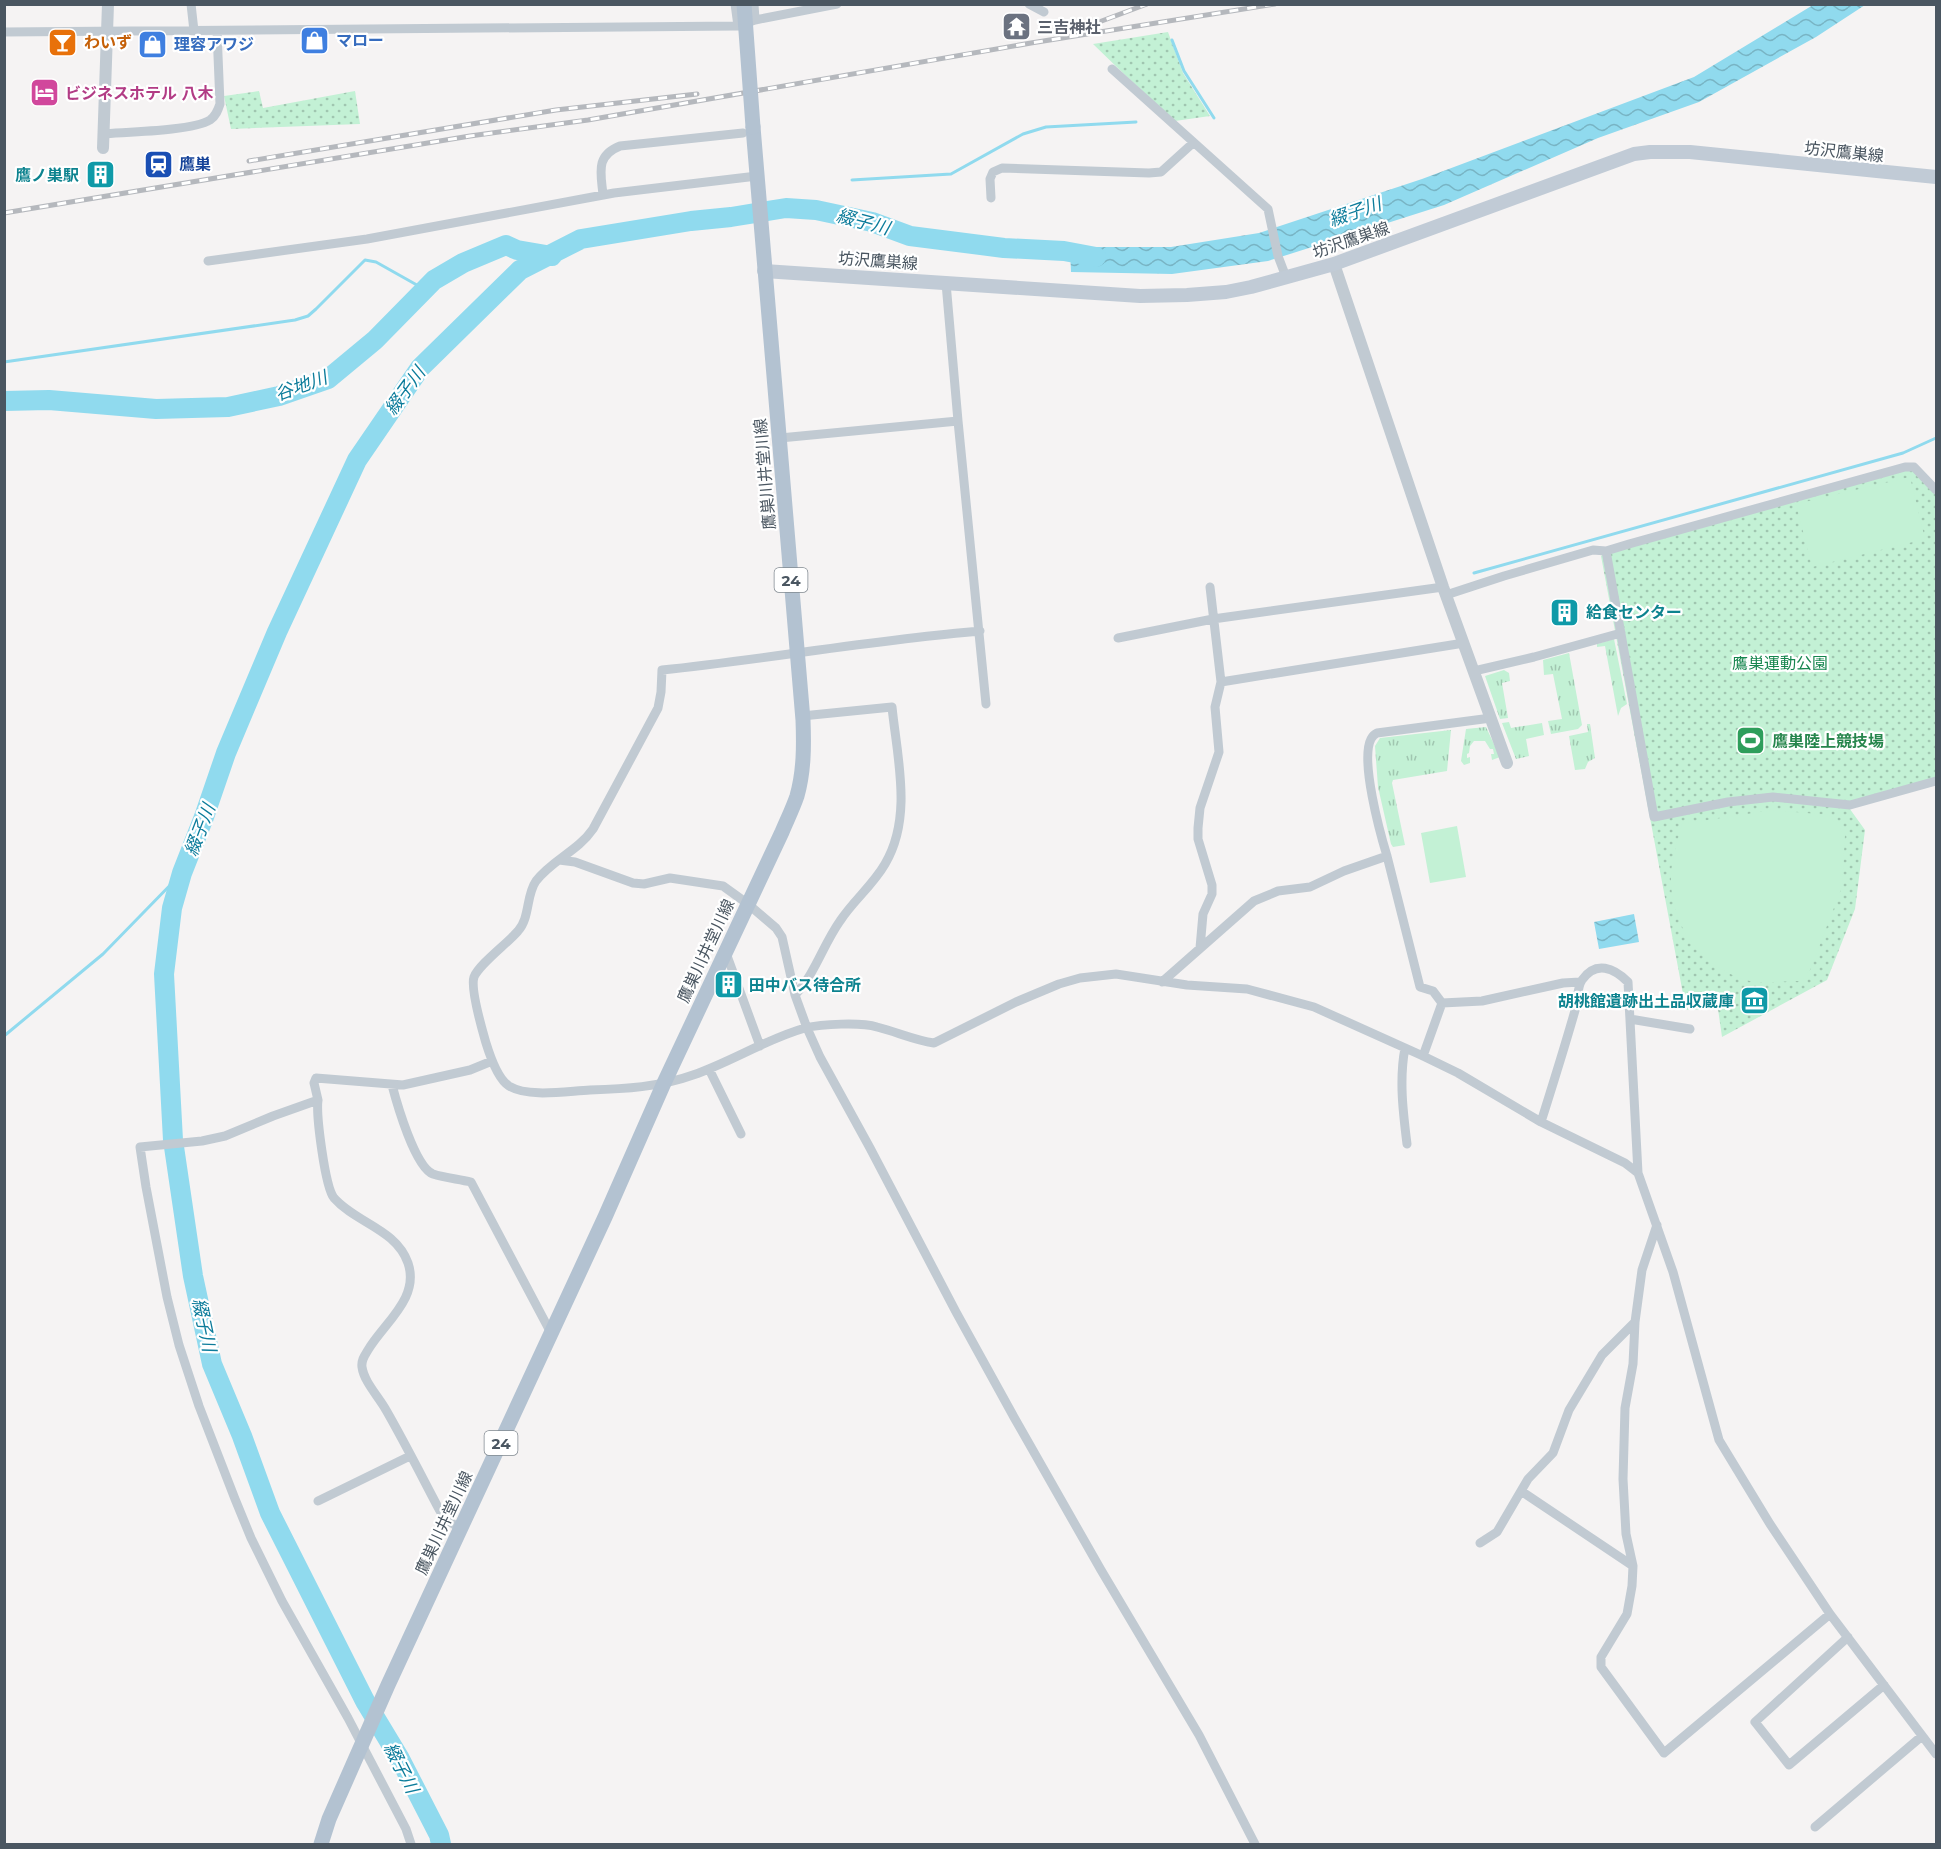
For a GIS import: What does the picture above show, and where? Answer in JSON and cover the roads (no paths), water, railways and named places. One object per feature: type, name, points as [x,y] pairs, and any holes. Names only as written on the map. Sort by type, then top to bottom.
[{"type":"main road","name":"鷹巣川井堂川線","points":[[321,1845],[329,1819],[388,1684],[796,798],[804,747],[802,716],[757,180],[748,130],[744,4]]},
{"type":"main road","name":"坊沢鷹巣線","points":[[764,271],[1140,296],[1226,292],[1284,273],[1334,264],[1635,154],[1690,152],[1936,177]]},
{"type":"street","points":[[103,148],[108,4]]},
{"type":"street","points":[[191,4],[194,31]]},
{"type":"street","points":[[735,4],[738,26]]},
{"type":"street","points":[[754,4],[755,20]]},
{"type":"street","points":[[4,32],[738,26],[755,20],[837,4]]},
{"type":"street","points":[[1029,4],[1044,12]]},
{"type":"street","points":[[103,134],[167,130],[210,120],[218,112],[220,104],[217,31]]},
{"type":"street","points":[[1112,69],[1268,209],[1284,273]]},
{"type":"street","points":[[603,195],[600,169],[603,159],[613,149],[620,146],[748,130]]},
{"type":"street","points":[[991,198],[990,179],[993,172],[1002,168],[1161,172],[1193,144]]},
{"type":"street","points":[[208,261],[367,239],[603,195],[757,180]]},
{"type":"street","points":[[1334,264],[1444,591],[1507,763]]},
{"type":"street","points":[[946,283],[986,704]]},
{"type":"street","points":[[780,438],[958,421]]},
{"type":"street","points":[[1118,638],[1213,619],[1444,591],[1593,550],[1606,550],[1793,500],[1905,467],[1914,467],[1936,490]]},
{"type":"street","points":[[1606,550],[1654,818],[1728,802],[1773,797],[1850,805],[1936,781]]},
{"type":"street","points":[[1200,948],[1203,914],[1212,894],[1212,885],[1198,839],[1198,828],[1200,808],[1219,752],[1215,707],[1221,682],[1210,587]]},
{"type":"street","points":[[980,631],[662,670],[658,708],[611,798],[585,841],[536,881],[521,928],[475,974],[472,988],[492,1061],[506,1084],[515,1089],[532,1092],[598,1090],[664,1083],[709,1070],[760,1046],[807,1028],[860,1023],[934,1043],[1016,1002],[1059,984],[1080,978],[1116,974],[1187,985],[1247,989],[1314,1007],[1458,1073],[1541,1122],[1625,1163],[1638,1173]]},
{"type":"street","points":[[1474,671],[1621,633]]},
{"type":"street","points":[[1221,682],[1464,643]]},
{"type":"street","points":[[795,995],[806,983],[828,939],[841,919],[886,863],[895,841],[902,804],[892,707],[802,716]]},
{"type":"street","points":[[1442,1003],[1433,991],[1420,987],[1371,788],[1367,752],[1371,738],[1377,733],[1491,718]]},
{"type":"street","points":[[1162,982],[1260,897],[1278,891],[1310,887],[1344,871],[1387,856]]},
{"type":"street","points":[[559,860],[575,862],[633,883],[644,884],[670,878],[709,882],[723,886],[776,928],[782,937],[795,995],[820,1057],[961,1322],[1101,1570],[1199,1735],[1255,1845]]},
{"type":"street","points":[[726,952],[760,1046]]},
{"type":"street","points":[[1541,1122],[1574,1015],[1580,982],[1588,973],[1601,968],[1616,971],[1628,982],[1638,1173],[1673,1272],[1719,1440],[1770,1524],[1830,1614],[1936,1754]]},
{"type":"street","points":[[1442,1003],[1482,1001],[1563,983],[1580,982]]},
{"type":"street","points":[[1423,1056],[1442,1003]]},
{"type":"street","points":[[1630,1019],[1690,1029]]},
{"type":"street","points":[[1405,1048],[1402,1094],[1407,1144]]},
{"type":"street","points":[[461,1529],[447,1520],[440,1511],[364,1375],[361,1365],[363,1358],[405,1300],[411,1276],[401,1251],[392,1238],[343,1206],[330,1192],[318,1125],[318,1100],[314,1083],[316,1078],[404,1085],[470,1070],[492,1061]]},
{"type":"street","points":[[709,1070],[741,1134]]},
{"type":"street","points":[[392,1085],[408,1137],[426,1169],[432,1174],[471,1182],[551,1333]]},
{"type":"street","points":[[318,1100],[225,1136],[202,1141],[140,1147],[167,1297],[179,1345],[199,1406],[250,1538],[282,1601],[363,1744],[406,1829],[411,1845]]},
{"type":"street","points":[[1657,1225],[1642,1270],[1635,1322],[1634,1364],[1625,1408],[1623,1479],[1626,1534],[1633,1566],[1632,1586],[1627,1614],[1601,1657],[1601,1667],[1664,1753],[1830,1614]]},
{"type":"street","points":[[1480,1543],[1497,1532],[1528,1479],[1553,1453],[1569,1410],[1602,1355],[1635,1322]]},
{"type":"street","points":[[318,1501],[410,1456]]},
{"type":"street","points":[[1521,1491],[1633,1566]]},
{"type":"street","points":[[1848,1637],[1755,1722],[1789,1765],[1884,1685]]},
{"type":"street","points":[[1815,1827],[1922,1736]]},
{"type":"water","points":[[1813,5],[1865,5],[1816,37],[1699,102],[1598,138],[1444,205],[1268,261],[1172,274],[1071,272],[1070,247],[1171,247],[1259,233],[1422,179],[1694,77]]},
{"type":"water","points":[[1634,914],[1639,942],[1599,949],[1594,922]]},
{"type":"waterway","points":[[1172,40],[1184,71],[1214,118]]},
{"type":"waterway","points":[[852,180],[951,174],[1023,134],[1046,127],[1136,122]]},
{"type":"waterway","name":"綴子川","points":[[441,1844],[439,1835],[400,1759],[365,1701],[270,1513],[242,1436],[212,1364],[193,1276],[173,1140],[164,974],[172,908],[182,873],[226,753],[277,632],[357,460],[420,368],[520,270],[581,239],[786,208],[816,210],[872,222],[910,236],[1004,248],[1064,251],[1096,257]]},
{"type":"waterway","name":"谷地川","points":[[4,401],[49,400],[156,409],[228,407],[279,396],[328,379],[375,340],[434,280],[463,263],[506,245],[517,250],[552,256]]},
{"type":"waterway","points":[[4,362],[295,320],[308,316],[365,260],[376,262],[424,289]]},
{"type":"waterway","points":[[1474,573],[1903,453],[1936,438]]},
{"type":"waterway","points":[[4,1036],[103,954],[182,873]]},
{"type":"railway","points":[[1072,29],[1091,25],[1147,4]]},
{"type":"railway","points":[[4,213],[470,136],[588,120],[1031,43],[1275,4]]},
{"type":"railway","points":[[249,161],[556,110],[697,94]]},
{"type":"place","name":"三吉神社","points":[[1016,27]]},
{"type":"place","name":"マロー","points":[[315,40]]},
{"type":"place","name":"わいず","points":[[63,42]]},
{"type":"place","name":"理容アワジ","points":[[153,44]]},
{"type":"place","name":"ビジネスホテル 八木","points":[[44,93]]},
{"type":"place","name":"鷹巣","points":[[158,164]]},
{"type":"place","name":"鷹ノ巣駅","points":[[100,175]]},
{"type":"place","name":"給食センター","points":[[1565,612]]},
{"type":"place","name":"鷹巣陸上競技場","points":[[1751,741]]},
{"type":"place","name":"田中バス待合所","points":[[728,985]]},
{"type":"place","name":"胡桃館遺跡出土品収蔵庫","points":[[1755,1001]]},
{"type":"park label","name":"鷹巣運動公園","points":[[1780,663]]}]
